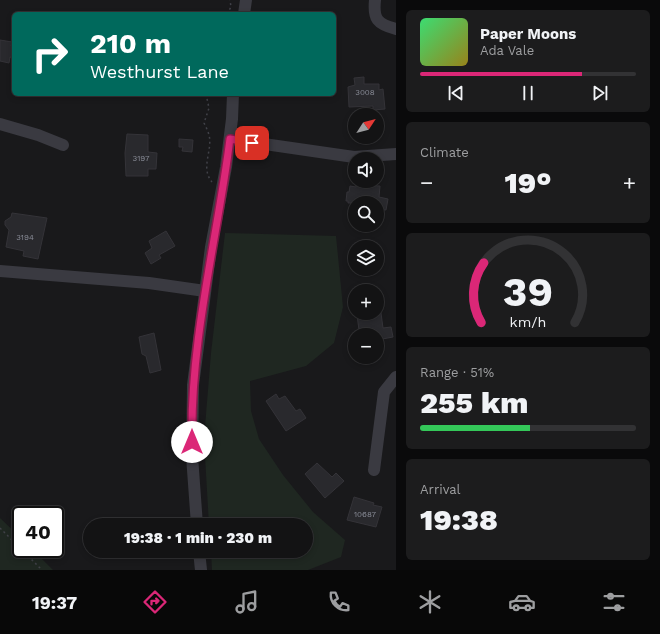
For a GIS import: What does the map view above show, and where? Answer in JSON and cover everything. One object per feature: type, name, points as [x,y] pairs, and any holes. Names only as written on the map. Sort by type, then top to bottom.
[{"type":"street","points":[[244,12],[246,0]]},
{"type":"street","points":[[375,0],[374,10],[379,22],[384,26],[396,29]]},
{"type":"street","points":[[197,518],[192,428],[193,385],[205,291],[230,139],[232,96]]},
{"type":"street","points":[[0,124],[38,135],[63,145]]},
{"type":"street","points":[[230,139],[354,157],[396,154]]},
{"type":"street","points":[[0,271],[149,283],[205,291]]},
{"type":"street","points":[[374,470],[384,392],[396,377]]},
{"type":"street","points":[[199,558],[200,570]]},
{"type":"path","points":[[228,12],[231,7],[230,0]]},
{"type":"path","points":[[206,96],[209,108],[204,123],[209,135],[207,175],[214,183],[223,185]]},
{"type":"path","points":[[0,528],[12,540]]},
{"type":"path","points":[[30,558],[42,570]]},
{"type":"shaded area","points":[[225,233],[336,236],[343,307],[334,343],[306,366],[250,381],[251,411],[259,439],[283,475],[313,512],[345,540],[341,557],[308,570],[212,570],[211,558],[313,558],[313,518],[209,518],[204,439],[211,353]]},
{"type":"shaded area","points":[[0,518],[12,529],[12,558],[41,558],[53,570],[0,570]]},
{"type":"building","points":[[0,40],[12,42],[12,58],[10,57],[9,63],[0,61]]},
{"type":"building","points":[[364,77],[364,84],[379,84],[379,90],[383,89],[385,109],[373,108],[373,106],[349,107],[348,87],[355,85],[354,78]]},
{"type":"building","points":[[127,134],[148,135],[148,152],[157,153],[156,169],[148,169],[148,176],[126,176],[125,153]]},
{"type":"building","points":[[179,139],[193,140],[192,152],[182,151],[183,147],[179,147]]},
{"type":"building","points":[[350,188],[380,188],[379,196],[348,196],[348,201],[346,201],[347,192],[349,192]]},
{"type":"building","points":[[384,198],[388,199],[386,210],[384,210]]},
{"type":"building","points":[[12,213],[47,218],[38,259],[23,256],[24,251],[6,247],[9,230],[5,225],[5,221],[11,217]]},
{"type":"building","points":[[166,231],[175,246],[159,255],[161,258],[151,264],[145,253],[152,248],[149,241]]},
{"type":"building","points":[[358,320],[382,320],[383,328],[359,328]]},
{"type":"building","points":[[391,327],[393,337],[384,339],[383,328]]},
{"type":"building","points":[[154,333],[161,370],[150,373],[146,356],[142,354],[139,337]]},
{"type":"building","points":[[276,394],[279,399],[285,396],[296,411],[300,409],[306,418],[286,431],[266,401]]},
{"type":"building","points":[[317,463],[332,477],[336,473],[344,481],[325,498],[305,474]]},
{"type":"building","points":[[354,497],[382,507],[376,527],[347,520]]},
{"type":"route","points":[[192,442],[193,385],[199,336],[211,247],[217,221],[230,139],[252,143]]}]
